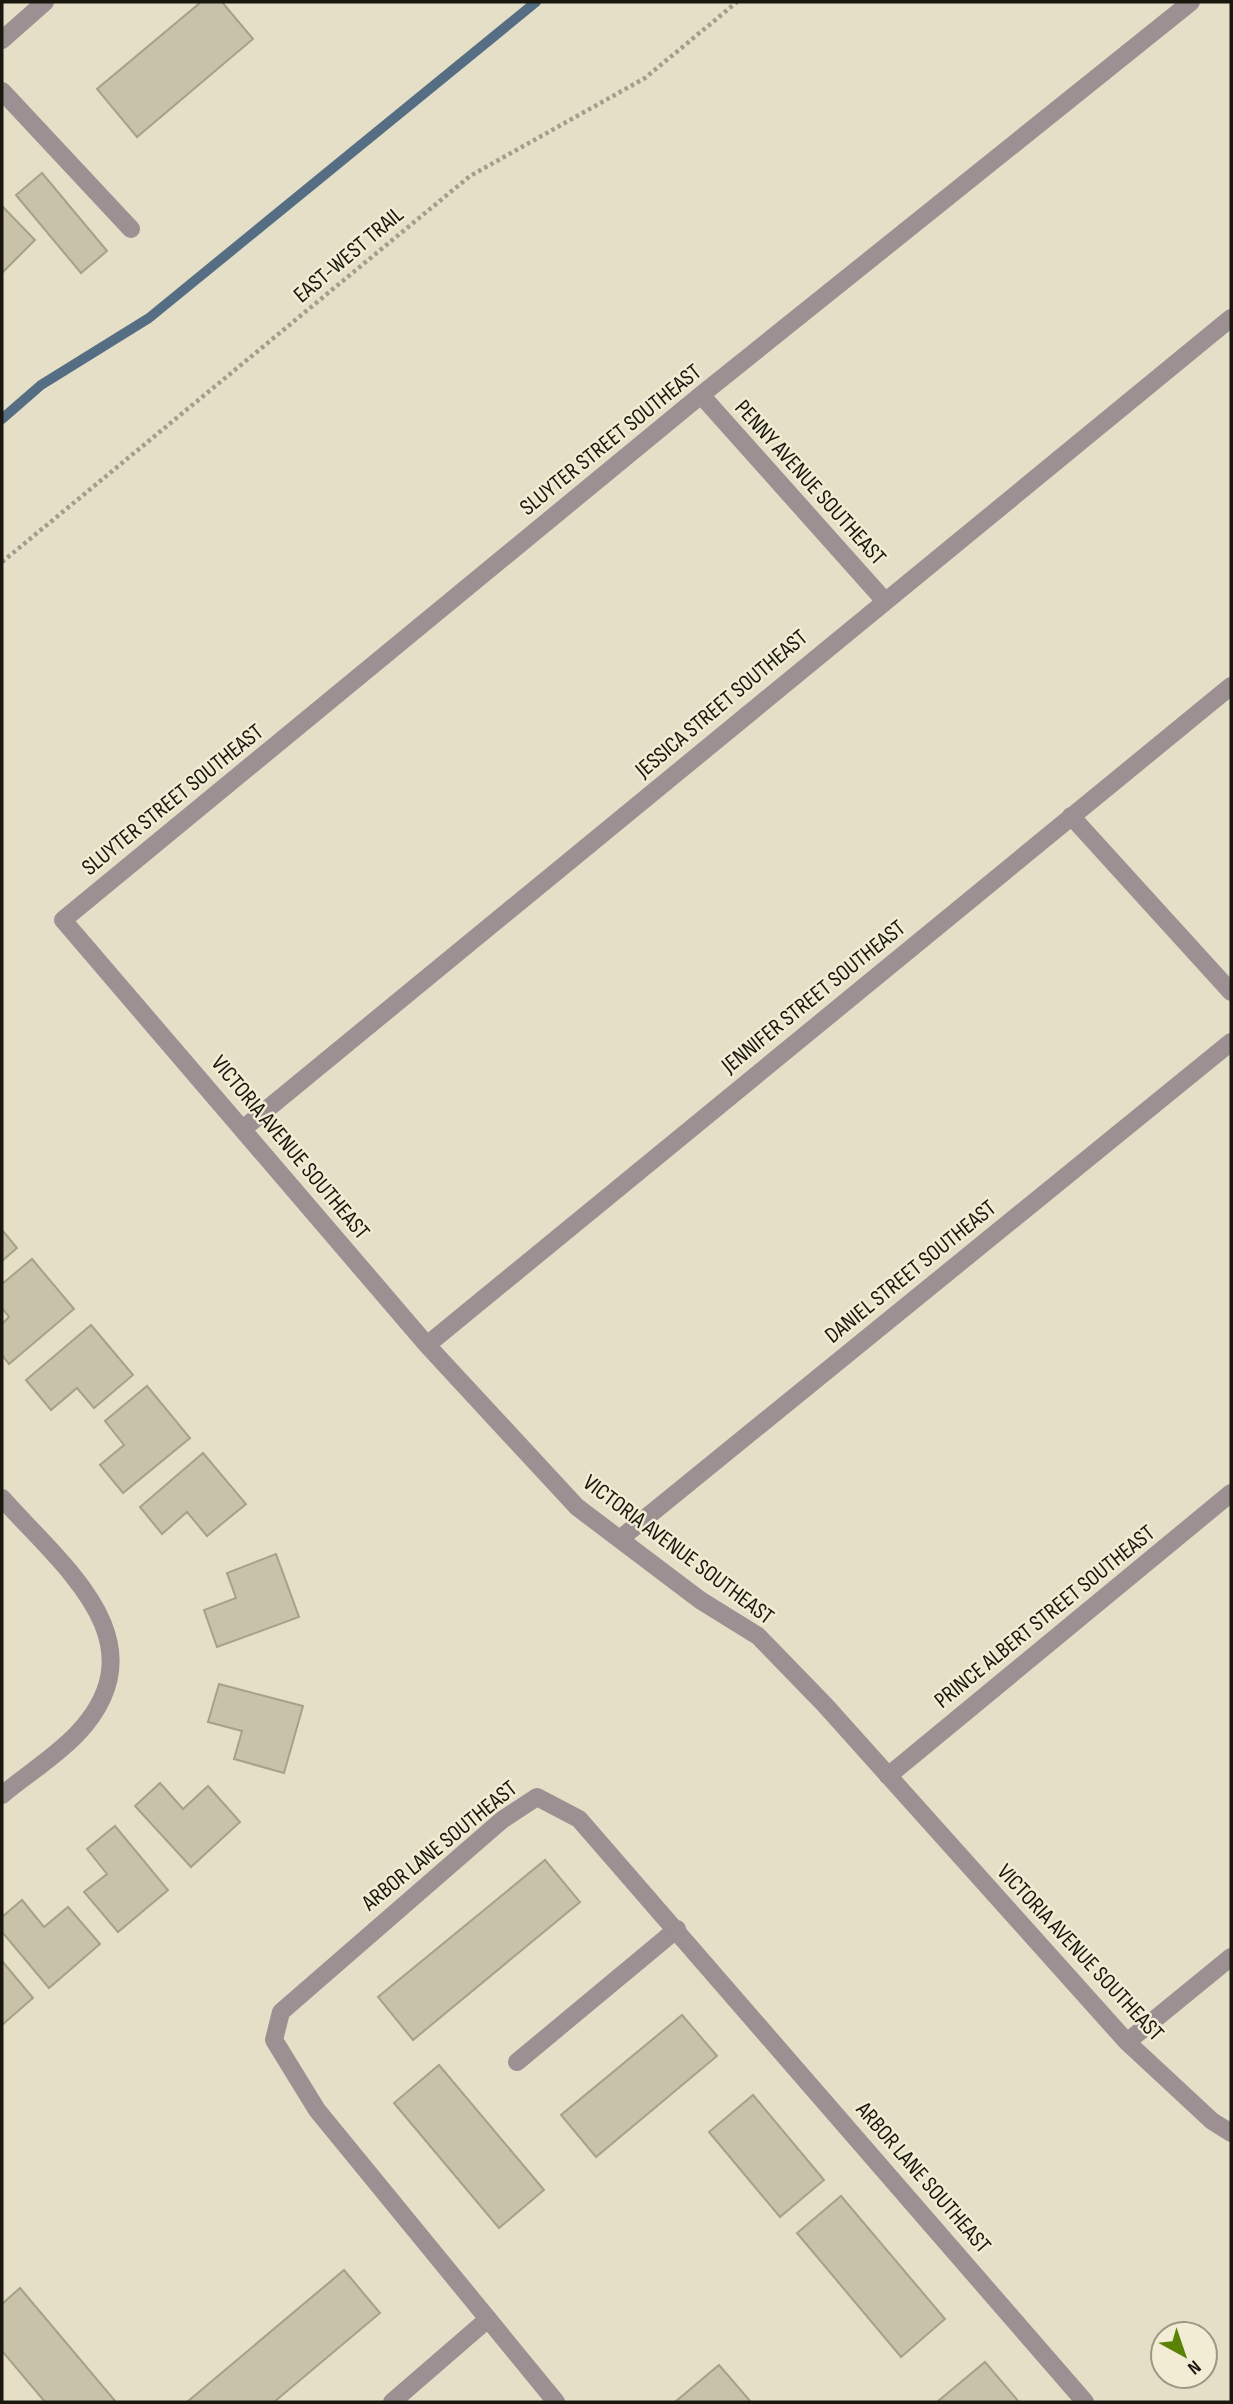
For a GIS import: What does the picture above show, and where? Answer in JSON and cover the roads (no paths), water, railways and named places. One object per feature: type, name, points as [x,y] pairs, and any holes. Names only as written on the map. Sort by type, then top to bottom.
[{"type":"street","points":[[2,40],[45,2]]},
{"type":"street","name":"SLUYTER STREET SOUTHEAST","points":[[63,920],[701,395],[1191,2]]},
{"type":"street","points":[[2,91],[131,229]]},
{"type":"street","name":"JESSICA STREET SOUTHEAST","points":[[244,1128],[884,600],[1231,318]]},
{"type":"street","name":"PENNY AVENUE SOUTHEAST","points":[[701,395],[884,600]]},
{"type":"street","name":"JENNIFER STREET SOUTHEAST","points":[[427,1345],[1231,686]]},
{"type":"street","points":[[1071,816],[1231,992]]},
{"type":"street","name":"VICTORIA AVENUE SOUTHEAST","points":[[63,920],[244,1128],[427,1345],[577,1507],[701,1600],[758,1636],[888,1776],[1126,2042],[1212,2121],[1231,2133]]},
{"type":"street","name":"DANIEL STREET SOUTHEAST","points":[[621,1538],[1231,1042]]},
{"type":"street","name":"PRINCE ALBERT STREET SOUTHEAST","points":[[888,1776],[1231,1493]]},
{"type":"street","points":[[2,1498],[95,1603],[110,1638],[111,1670],[98,1702],[77,1734],[2,1795]]},
{"type":"street","name":"ARBOR LANE SOUTHEAST","points":[[556,2402],[317,2110],[274,2040],[281,2012],[502,1821],[537,1797],[579,1818],[1085,2402]]},
{"type":"street","points":[[517,2062],[677,1929]]},
{"type":"street","points":[[1126,2042],[1231,1956]]},
{"type":"street","points":[[392,2402],[488,2319]]},
{"type":"waterway","points":[[2,419],[41,385],[149,318],[536,2]]}]
